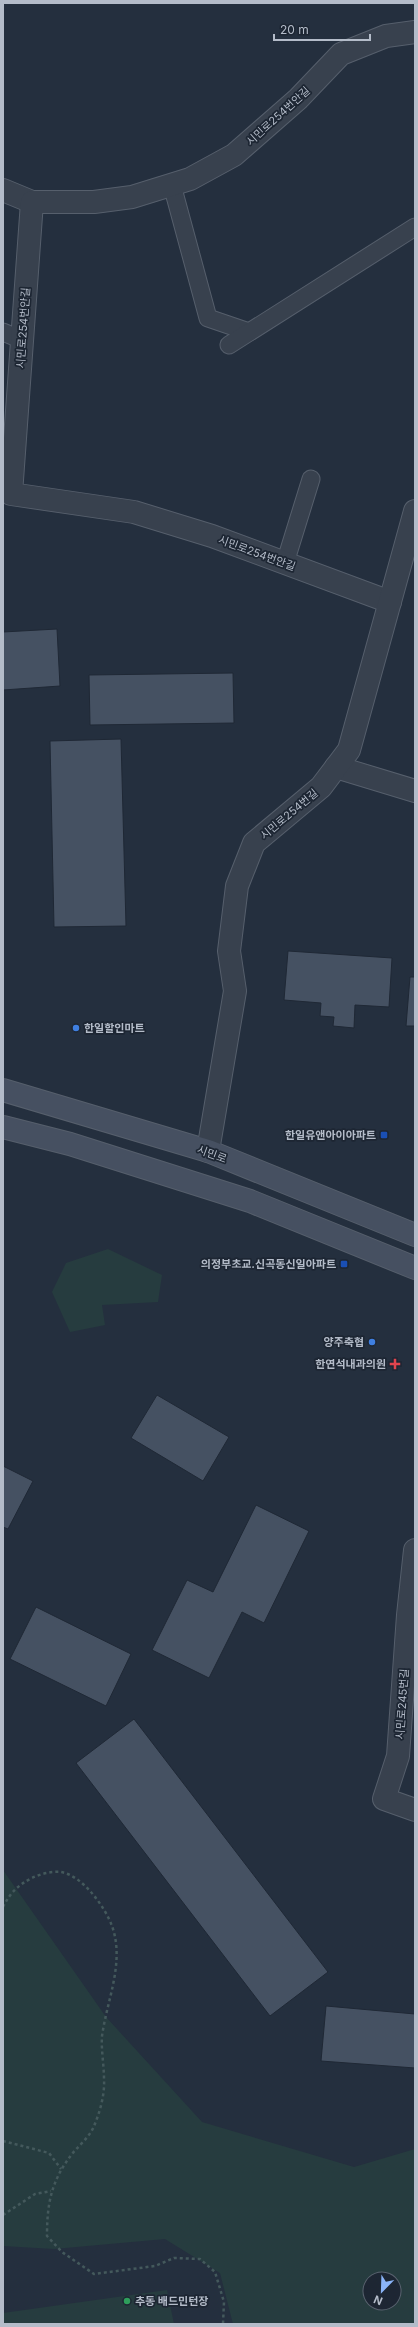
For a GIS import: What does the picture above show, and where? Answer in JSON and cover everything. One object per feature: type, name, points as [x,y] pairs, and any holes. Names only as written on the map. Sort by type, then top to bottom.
[{"type":"street","name":"시민로254번안길","points":[[390,602],[212,536],[134,512],[7,495],[12,336],[32,202],[94,202],[132,197],[190,179],[234,155],[298,99],[341,54],[386,36],[415,32]]},
{"type":"street","points":[[3,190],[32,202]]},
{"type":"street","name":"시민로254번길","points":[[208,1152],[235,991],[229,951],[237,886],[254,843],[321,787],[349,750],[415,511]]},
{"type":"street","points":[[336,767],[415,791]]},
{"type":"street","name":"시민로","points":[[3,1090],[208,1152],[415,1235]]},
{"type":"street","points":[[3,1127],[70,1144],[250,1201],[415,1268]]},
{"type":"street","name":"시민로245번길","points":[[415,1550],[412,1616],[398,1756],[384,1799],[415,1810]]},
{"type":"lane","points":[[172,185],[208,318],[249,332]]},
{"type":"lane","points":[[229,345],[415,227]]},
{"type":"lane","points":[[285,563],[311,479]]},
{"type":"path","points":[[3,1907],[9,1894],[23,1883],[42,1874],[62,1872],[76,1879],[102,1906],[112,1927],[116,1948],[115,1980],[102,2037],[104,2080],[101,2102],[94,2126],[85,2141],[62,2169],[51,2192],[47,2236],[62,2252],[94,2274],[155,2266],[174,2258],[200,2259],[215,2272],[224,2302],[223,2324]]},
{"type":"path","points":[[3,2141],[49,2153],[62,2169]]},
{"type":"path","points":[[3,2215],[35,2194],[51,2192]]},
{"type":"green space","points":[[108,1249],[162,1275],[158,1302],[102,1305],[105,1325],[70,1332],[52,1292],[66,1263]]},
{"type":"green space","points":[[3,1870],[106,2017],[202,2122],[354,2167],[415,2149],[415,2324],[233,2324],[220,2273],[165,2239],[54,2249],[3,2246]]},
{"type":"green space","name":"추동 배드민턴장","points":[[167,2290],[174,2324],[3,2324],[3,2313]]},
{"type":"building","points":[[57,629],[60,686],[3,690],[3,632]]},
{"type":"building","points":[[233,673],[234,723],[90,725],[89,675]]},
{"type":"building","points":[[121,739],[126,926],[54,927],[50,741]]},
{"type":"building","points":[[288,951],[392,958],[389,1007],[355,1005],[354,1028],[333,1026],[334,1017],[320,1016],[321,1003],[284,1000]]},
{"type":"building","points":[[410,977],[415,977],[415,1026],[406,1026]]},
{"type":"building","points":[[157,1395],[229,1437],[203,1481],[131,1438]]},
{"type":"building","points":[[3,1466],[33,1481],[8,1529],[3,1527]]},
{"type":"building","points":[[256,1505],[309,1531],[264,1623],[242,1612],[209,1678],[152,1650],[187,1580],[213,1592]]},
{"type":"building","points":[[36,1607],[131,1654],[106,1706],[10,1659]]},
{"type":"building","points":[[134,1719],[328,1972],[270,2016],[76,1763]]},
{"type":"building","points":[[326,2006],[415,2014],[415,2068],[321,2061]]},
{"type":"place","name":"한일할인마트","points":[[76,1028]]},
{"type":"place","name":"한일유앤아이아파트","points":[[384,1135]]},
{"type":"place","name":"의정부초교.신곡동신일아파트","points":[[344,1264]]},
{"type":"place","name":"양주축협","points":[[372,1342]]},
{"type":"place","name":"한연석내과의원","points":[[395,1364]]},
{"type":"place","name":"추동 배드민턴장","points":[[127,2301]]}]
